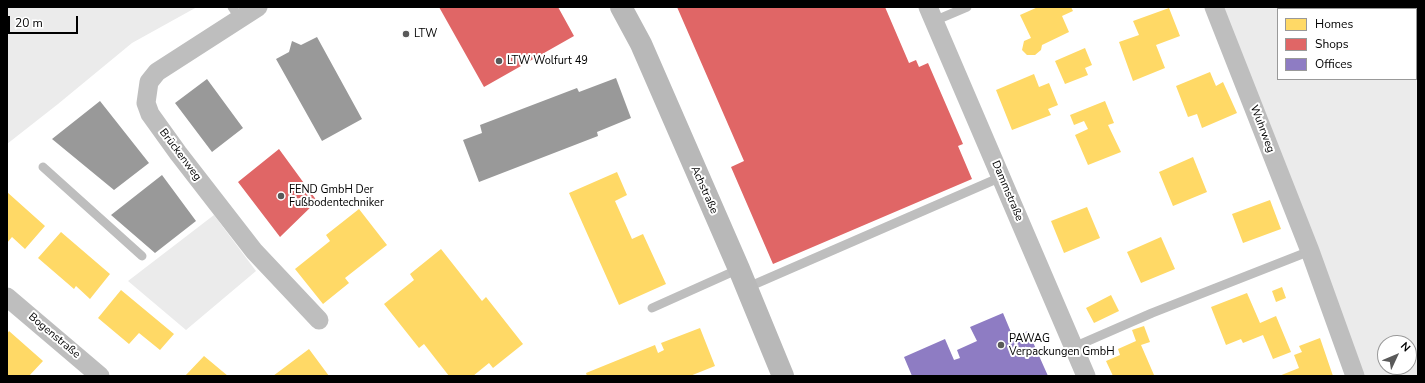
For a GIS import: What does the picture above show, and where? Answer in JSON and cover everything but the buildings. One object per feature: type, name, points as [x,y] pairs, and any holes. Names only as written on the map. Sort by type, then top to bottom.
[{"type":"main road","name":"Achstraße","points":[[621,7],[641,44],[783,376]]},
{"type":"street","name":"Brückenweg","points":[[258,7],[236,13],[157,72],[149,82],[146,103],[150,114],[178,154],[254,251],[319,320]]},
{"type":"street","name":"Wuhrweg","points":[[1214,7],[1310,251],[1355,376]]},
{"type":"street","name":"Dammstraße","points":[[931,14],[1086,376]]},
{"type":"street","name":"Bogenstraße","points":[[7,297],[100,376]]},
{"type":"lane","points":[[931,14],[967,7]]},
{"type":"lane","points":[[43,167],[142,256]]},
{"type":"lane","points":[[652,308],[742,278],[1001,177]]},
{"type":"lane","points":[[1074,347],[1152,313],[1310,251]]},
{"type":"shaded area","points":[[7,7],[197,7],[132,43],[7,144]]},
{"type":"shaded area","points":[[1214,7],[1418,7],[1418,376],[1357,376]]},
{"type":"shaded area","points":[[214,215],[256,271],[186,330],[128,281]]},
{"type":"place","name":"LTW","points":[[406,34]]},
{"type":"place","name":"LTW Wolfurt 49","points":[[499,61]]},
{"type":"place","name":"FEND GmbH Der Fußbodentechniker","points":[[281,196]]},
{"type":"place","name":"PAWAG Verpackungen GmbH","points":[[1001,345]]}]
